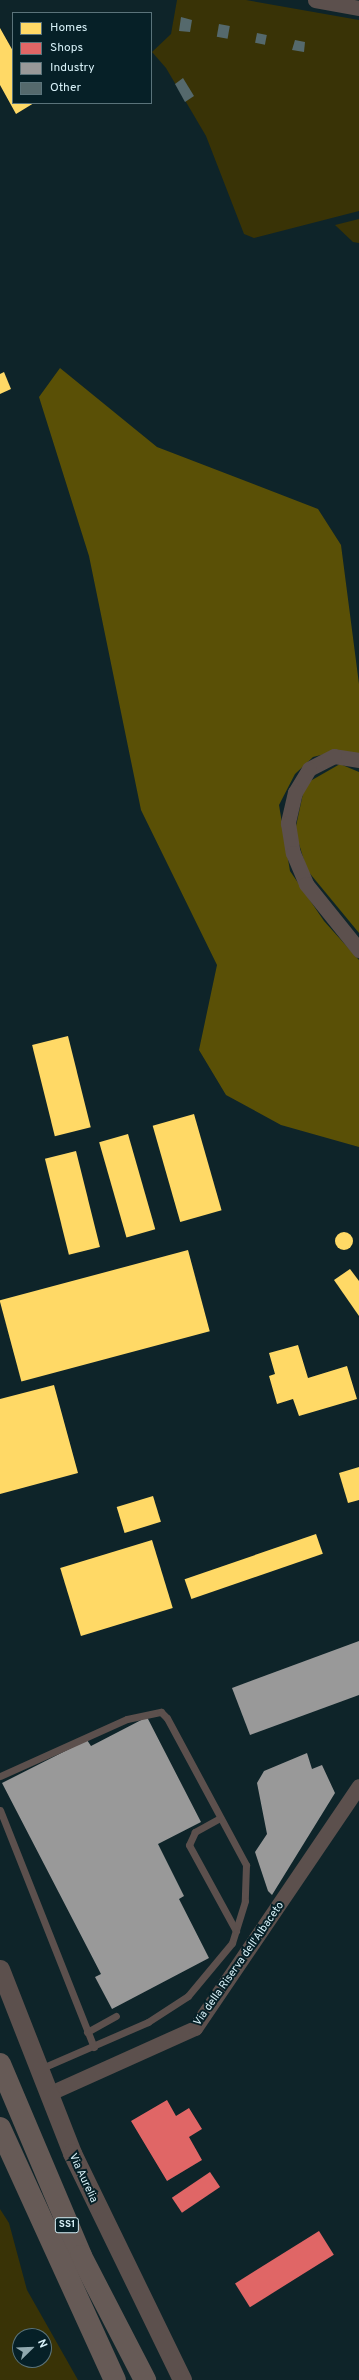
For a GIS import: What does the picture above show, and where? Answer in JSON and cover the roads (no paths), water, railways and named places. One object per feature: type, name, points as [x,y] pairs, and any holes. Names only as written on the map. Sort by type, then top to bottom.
[{"type":"highway","name":"SS1","points":[[0,2064],[81,2256],[145,2380]]},
{"type":"highway","name":"SS1","points":[[0,2128],[115,2380]]},
{"type":"street","points":[[315,0],[359,8]]},
{"type":"street","points":[[359,760],[334,756],[309,769],[294,792],[288,823],[293,853],[306,884],[359,950]]},
{"type":"street","name":"Via della Riserva dell'Albaceto","points":[[48,2094],[195,2028],[359,1786]]},
{"type":"street","name":"Via Aurelia","points":[[0,1969],[38,2070],[117,2252],[182,2380]]},
{"type":"lane","points":[[0,1776],[127,1719],[161,1712],[167,1718],[246,1865],[245,1901],[232,1943],[188,1996],[148,2022],[94,2047],[38,2070]]},
{"type":"lane","points":[[0,1810],[94,2047]]},
{"type":"lane","points":[[220,1818],[195,1832],[189,1846],[236,1931]]},
{"type":"lane","points":[[88,2032],[116,2016]]}]
